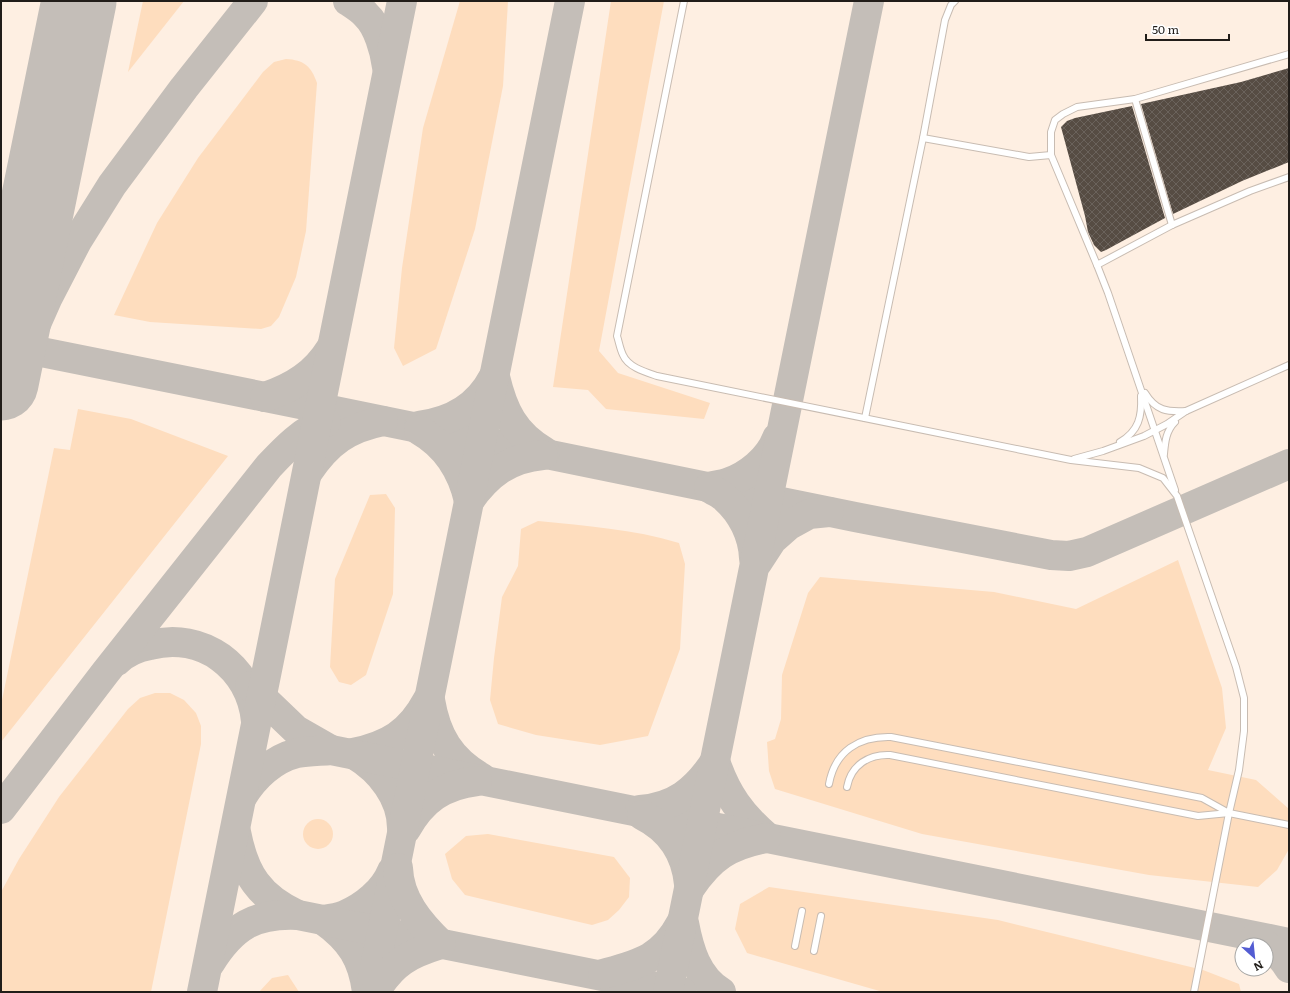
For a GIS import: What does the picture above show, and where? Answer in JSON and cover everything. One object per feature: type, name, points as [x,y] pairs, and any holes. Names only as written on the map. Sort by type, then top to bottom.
[{"type":"lane","points":[[684,1],[617,336],[623,356],[631,364],[642,371],[657,376],[1070,460],[1139,468],[1163,478],[1177,496]]},
{"type":"lane","points":[[864,418],[923,138],[945,20],[951,5],[955,1]]},
{"type":"lane","points":[[1194,992],[1229,813],[1239,770],[1243,739],[1244,698],[1236,667],[1108,293],[1051,155],[1051,132],[1055,120],[1077,107],[1135,99],[1289,54]]},
{"type":"lane","points":[[1135,99],[1172,225]]},
{"type":"lane","points":[[923,138],[1029,157],[1051,155]]},
{"type":"lane","points":[[1097,265],[1172,225],[1250,191],[1289,177]]},
{"type":"lane","points":[[1070,460],[1103,451],[1155,431],[1186,411],[1289,365]]},
{"type":"lane","points":[[1140,386],[1149,400],[1158,408],[1169,412],[1186,411]]},
{"type":"lane","points":[[1103,451],[1125,439],[1137,427],[1142,411],[1140,386]]},
{"type":"lane","points":[[1164,458],[1165,441],[1171,426],[1186,411]]},
{"type":"lane","points":[[829,784],[837,761],[852,746],[870,738],[891,737],[1202,798],[1229,813]]},
{"type":"lane","points":[[847,788],[849,778],[857,766],[869,758],[883,754],[1198,816],[1229,813],[1289,825]]},
{"type":"lane","points":[[795,946],[802,911]]},
{"type":"lane","points":[[814,951],[820,916]]},
{"type":"shaded area","points":[[1,1],[1289,1],[1289,992],[1,992]]},
{"type":"shaded area","points":[[143,1],[184,1],[128,72]]},
{"type":"shaded area","points":[[460,1],[508,1],[503,86],[475,229],[436,349],[403,366],[394,348],[402,268],[423,128]]},
{"type":"shaded area","points":[[611,1],[664,1],[599,351],[618,373],[710,403],[704,419],[606,409],[588,390],[553,387]]},
{"type":"shaded area","points":[[286,59],[298,61],[306,65],[312,72],[317,83],[306,231],[296,277],[279,317],[271,326],[261,329],[150,322],[114,315],[157,223],[198,158],[263,72],[274,62]]},
{"type":"shaded area","points":[[78,409],[131,419],[228,456],[1,742],[1,705],[54,448],[70,450]]},
{"type":"shaded area","points":[[386,494],[395,508],[393,594],[366,675],[351,685],[339,682],[330,667],[335,579],[370,495]]},
{"type":"shaded area","points":[[538,521],[627,531],[679,543],[685,564],[680,649],[648,736],[600,745],[536,735],[498,724],[490,700],[502,597],[518,566],[521,529]]},
{"type":"shaded area","points":[[1178,560],[1222,688],[1226,728],[1208,770],[1256,780],[1289,809],[1289,849],[1277,870],[1258,887],[1149,875],[922,834],[775,789],[769,771],[767,742],[775,739],[781,719],[782,675],[808,593],[820,577],[994,592],[1076,609]]},
{"type":"shaded area","points":[[155,693],[170,693],[184,700],[196,713],[201,726],[201,744],[151,992],[1,992],[1,892],[19,859],[59,797],[128,709],[140,698]]},
{"type":"shaded area","points":[[318,819],[324,820],[332,828],[332,840],[324,848],[318,849],[312,848],[304,840],[303,834],[304,828],[312,820]]},
{"type":"shaded area","points":[[488,834],[614,857],[630,878],[629,897],[619,910],[608,920],[592,925],[465,895],[452,879],[445,854],[466,836]]},
{"type":"shaded area","points":[[769,887],[998,920],[1203,970],[1239,984],[1241,992],[883,992],[747,953],[735,929],[740,904]]},
{"type":"shaded area","points":[[288,975],[299,992],[259,992],[272,978]]},
{"type":"building","points":[[1289,68],[1289,162],[1242,181],[1173,214],[1141,104],[1241,82]]},
{"type":"building","points":[[1132,106],[1165,218],[1101,252],[1094,245],[1088,232],[1061,127],[1067,121],[1075,118]]},
{"type":"taxiway","points":[[1,403],[48,297],[77,241],[112,185],[184,88],[253,1]]},
{"type":"taxiway","points":[[348,1],[362,11],[374,26],[383,46],[387,67]]},
{"type":"taxiway","points":[[202,992],[402,1]]},
{"type":"taxiway","points":[[370,992],[570,1]]},
{"type":"taxiway","points":[[668,992],[869,1]]},
{"type":"taxiway","points":[[1,344],[855,517],[1051,555],[1069,556],[1087,552],[1289,464]]},
{"type":"taxiway","points":[[265,397],[285,389],[303,378],[318,365],[331,348]]},
{"type":"taxiway","points":[[495,377],[502,401],[511,420],[525,437],[545,452]]},
{"type":"taxiway","points":[[419,426],[442,421],[462,411],[479,397],[493,378]]},
{"type":"taxiway","points":[[308,472],[323,452],[340,438],[359,428],[383,421]]},
{"type":"taxiway","points":[[1,809],[105,673],[269,466],[302,435],[326,422]]},
{"type":"taxiway","points":[[419,430],[438,443],[452,460],[462,479],[469,501]]},
{"type":"taxiway","points":[[709,487],[735,480],[757,466],[769,453],[777,438]]},
{"type":"taxiway","points":[[469,501],[476,491],[500,469],[520,460],[543,455]]},
{"type":"taxiway","points":[[709,488],[719,493],[737,510],[749,533],[754,558]]},
{"type":"taxiway","points":[[757,563],[772,540],[789,525],[809,514],[829,512]]},
{"type":"taxiway","points":[[117,661],[124,655],[137,649],[169,642],[188,643],[205,649],[221,658],[234,670],[245,684],[252,702],[256,721]]},
{"type":"taxiway","points":[[250,686],[296,730],[331,750]]},
{"type":"taxiway","points":[[430,700],[436,725],[446,746],[461,763],[482,778]]},
{"type":"taxiway","points":[[353,753],[377,746],[397,736],[413,722],[427,701]]},
{"type":"taxiway","points":[[242,797],[258,776],[272,764],[297,753],[331,750],[1289,943]]},
{"type":"taxiway","points":[[355,755],[373,768],[394,795],[401,817],[402,828]]},
{"type":"taxiway","points":[[715,761],[729,794],[742,812],[768,838]]},
{"type":"taxiway","points":[[640,810],[664,805],[683,796],[699,782],[714,763]]},
{"type":"taxiway","points":[[406,829],[419,810],[435,796],[454,786],[477,781]]},
{"type":"taxiway","points":[[642,815],[661,827],[675,843],[684,862],[689,884]]},
{"type":"taxiway","points":[[236,832],[239,847],[249,872],[255,882],[263,892],[273,900],[284,908],[298,915]]},
{"type":"taxiway","points":[[690,888],[706,868],[722,854],[741,844],[766,838]]},
{"type":"taxiway","points":[[375,992],[388,973],[403,960],[441,944],[425,928],[406,900],[399,879],[398,868]]},
{"type":"taxiway","points":[[323,920],[337,918],[359,908],[379,892],[392,871]]},
{"type":"taxiway","points":[[210,963],[227,940],[246,924],[269,916],[298,915],[682,992]]},
{"type":"taxiway","points":[[323,920],[333,927],[354,951],[359,960],[367,992]]},
{"type":"taxiway","points":[[603,974],[628,967],[648,958],[666,945],[681,923]]},
{"type":"taxiway","points":[[684,923],[695,962],[706,979],[721,992]]},
{"type":"taxiway","points":[[1274,951],[1289,968]]},
{"type":"runway","points":[[1,383],[79,1]]}]
